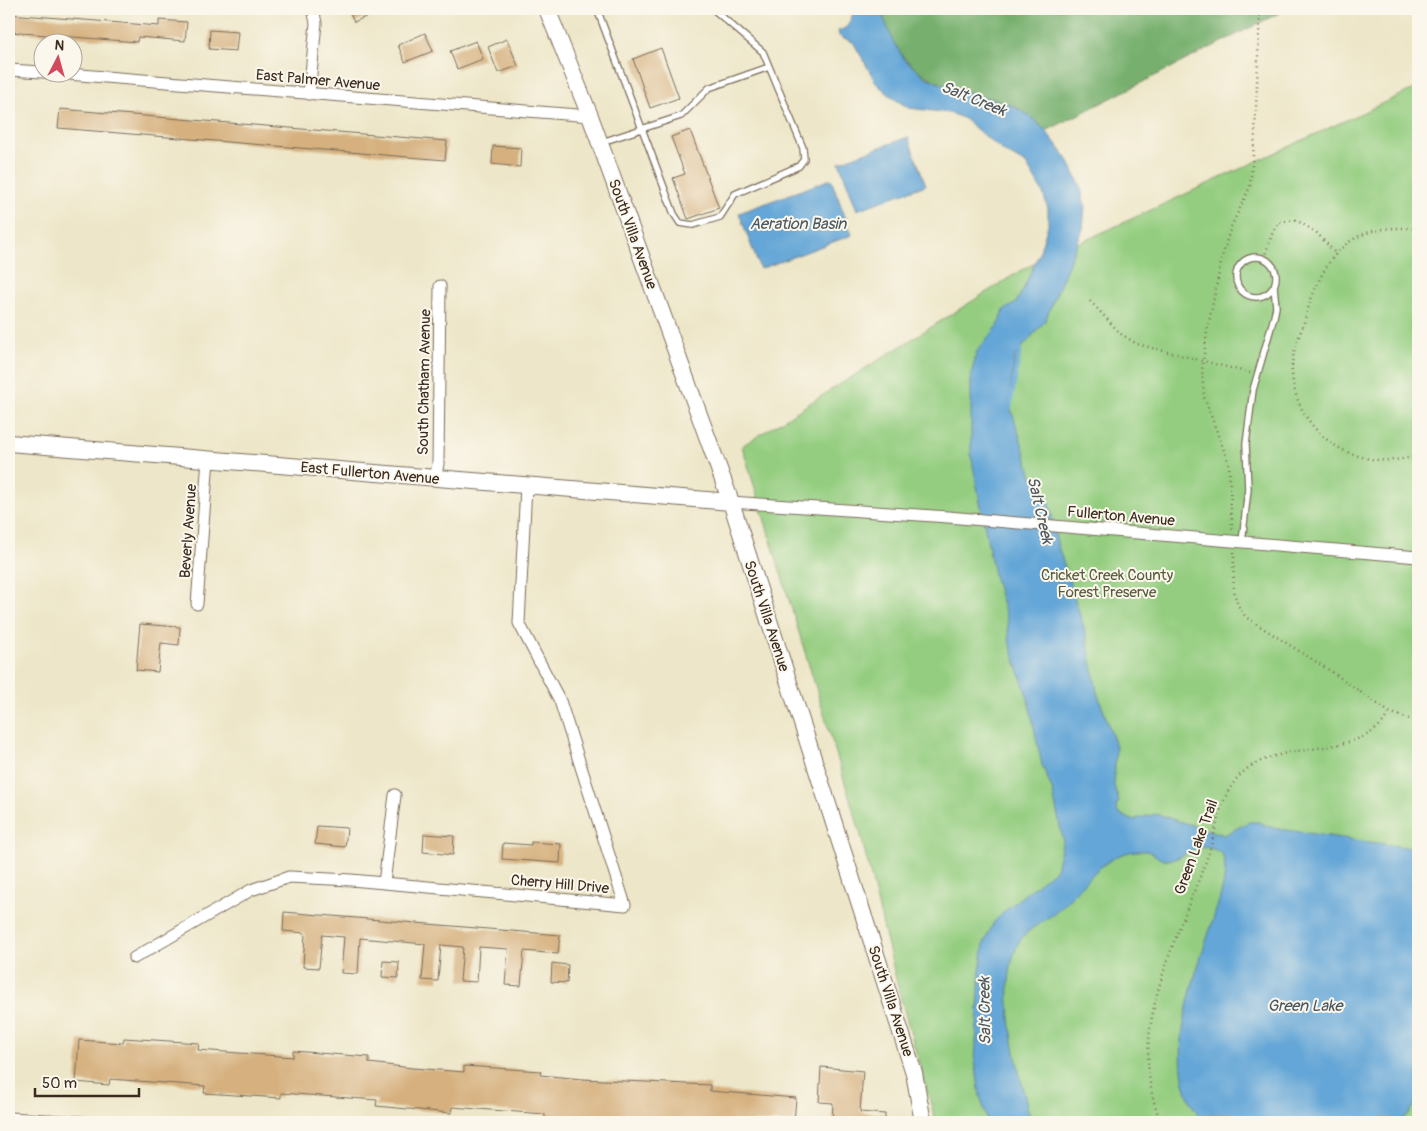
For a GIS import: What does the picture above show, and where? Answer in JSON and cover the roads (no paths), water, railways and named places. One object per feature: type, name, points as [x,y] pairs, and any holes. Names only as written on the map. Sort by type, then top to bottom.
[{"type":"main road","name":"South Villa Avenue","points":[[550,11],[600,143],[730,502],[914,1073],[924,1122]]},
{"type":"main road","name":"East Fullerton Avenue","points":[[9,442],[730,502]]},
{"type":"street","points":[[310,94],[316,23],[313,9]]},
{"type":"street","name":"East Palmer Avenue","points":[[9,70],[32,71]]},
{"type":"street","name":"East Palmer Avenue","points":[[82,75],[590,116]]},
{"type":"street","name":"South Chatham Avenue","points":[[435,478],[438,464],[440,286]]},
{"type":"street","name":"Beverly Avenue","points":[[198,604],[208,459]]},
{"type":"street","name":"Cherry Hill Drive","points":[[134,958],[251,890],[289,877],[384,883],[625,905],[560,701],[520,623],[526,486]]},
{"type":"street","name":"Fullerton Avenue","points":[[730,502],[948,517],[1418,557]]},
{"type":"street","points":[[384,883],[395,795]]},
{"type":"street","points":[[9,1118],[82,1122]]},
{"type":"lane","points":[[597,9],[674,214],[680,223],[693,225],[720,217],[735,194],[799,166],[804,159],[803,148],[763,52],[714,9]]},
{"type":"lane","points":[[600,143],[681,116],[709,88],[769,67]]},
{"type":"lane","points":[[1242,542],[1248,490],[1246,444],[1256,375],[1276,307],[1274,286],[1276,273],[1274,267],[1264,258],[1250,256],[1244,259],[1236,270],[1236,284],[1245,294],[1258,297],[1264,295],[1274,286]]},
{"type":"water","name":"Green Lake","points":[[854,9],[880,9],[893,41],[905,60],[926,77],[946,86],[1009,104],[1030,116],[1046,131],[1067,158],[1080,185],[1085,206],[1083,229],[1045,321],[1015,356],[1009,402],[1032,476],[1049,500],[1057,543],[1086,634],[1097,692],[1116,746],[1114,786],[1119,802],[1116,806],[1118,813],[1132,820],[1156,814],[1224,835],[1249,822],[1258,822],[1273,828],[1418,849],[1418,1100],[1409,1114],[1398,1122],[1205,1122],[1191,1102],[1183,1078],[1181,1051],[1190,996],[1197,968],[1221,895],[1225,870],[1222,853],[1204,847],[1197,848],[1173,859],[1165,860],[1151,852],[1145,851],[1120,855],[1099,869],[1063,906],[1026,933],[1021,939],[1011,965],[1009,1010],[1016,1058],[1031,1122],[988,1122],[980,1096],[975,1061],[980,971],[984,943],[994,922],[1008,908],[1056,869],[1063,840],[1052,789],[1042,765],[1028,699],[1009,641],[1007,619],[994,575],[971,455],[971,375],[977,351],[998,326],[1004,310],[1015,304],[1022,292],[1039,254],[1048,225],[1048,209],[1043,193],[1026,164],[1003,151],[963,118],[949,113],[909,108],[893,98],[877,84],[853,42],[839,36],[838,31],[848,26]]},
{"type":"water","name":"Aeration Basin","points":[[908,137],[926,185],[857,210],[839,162]]},
{"type":"water","name":"Aeration Basin","points":[[831,179],[852,235],[760,269],[739,213]]},
{"type":"waterway","name":"Salt Creek","points":[[1009,411],[1020,347]]},
{"type":"park label","name":"Cricket Creek County Forest Preserve","points":[[1107,584]]}]
